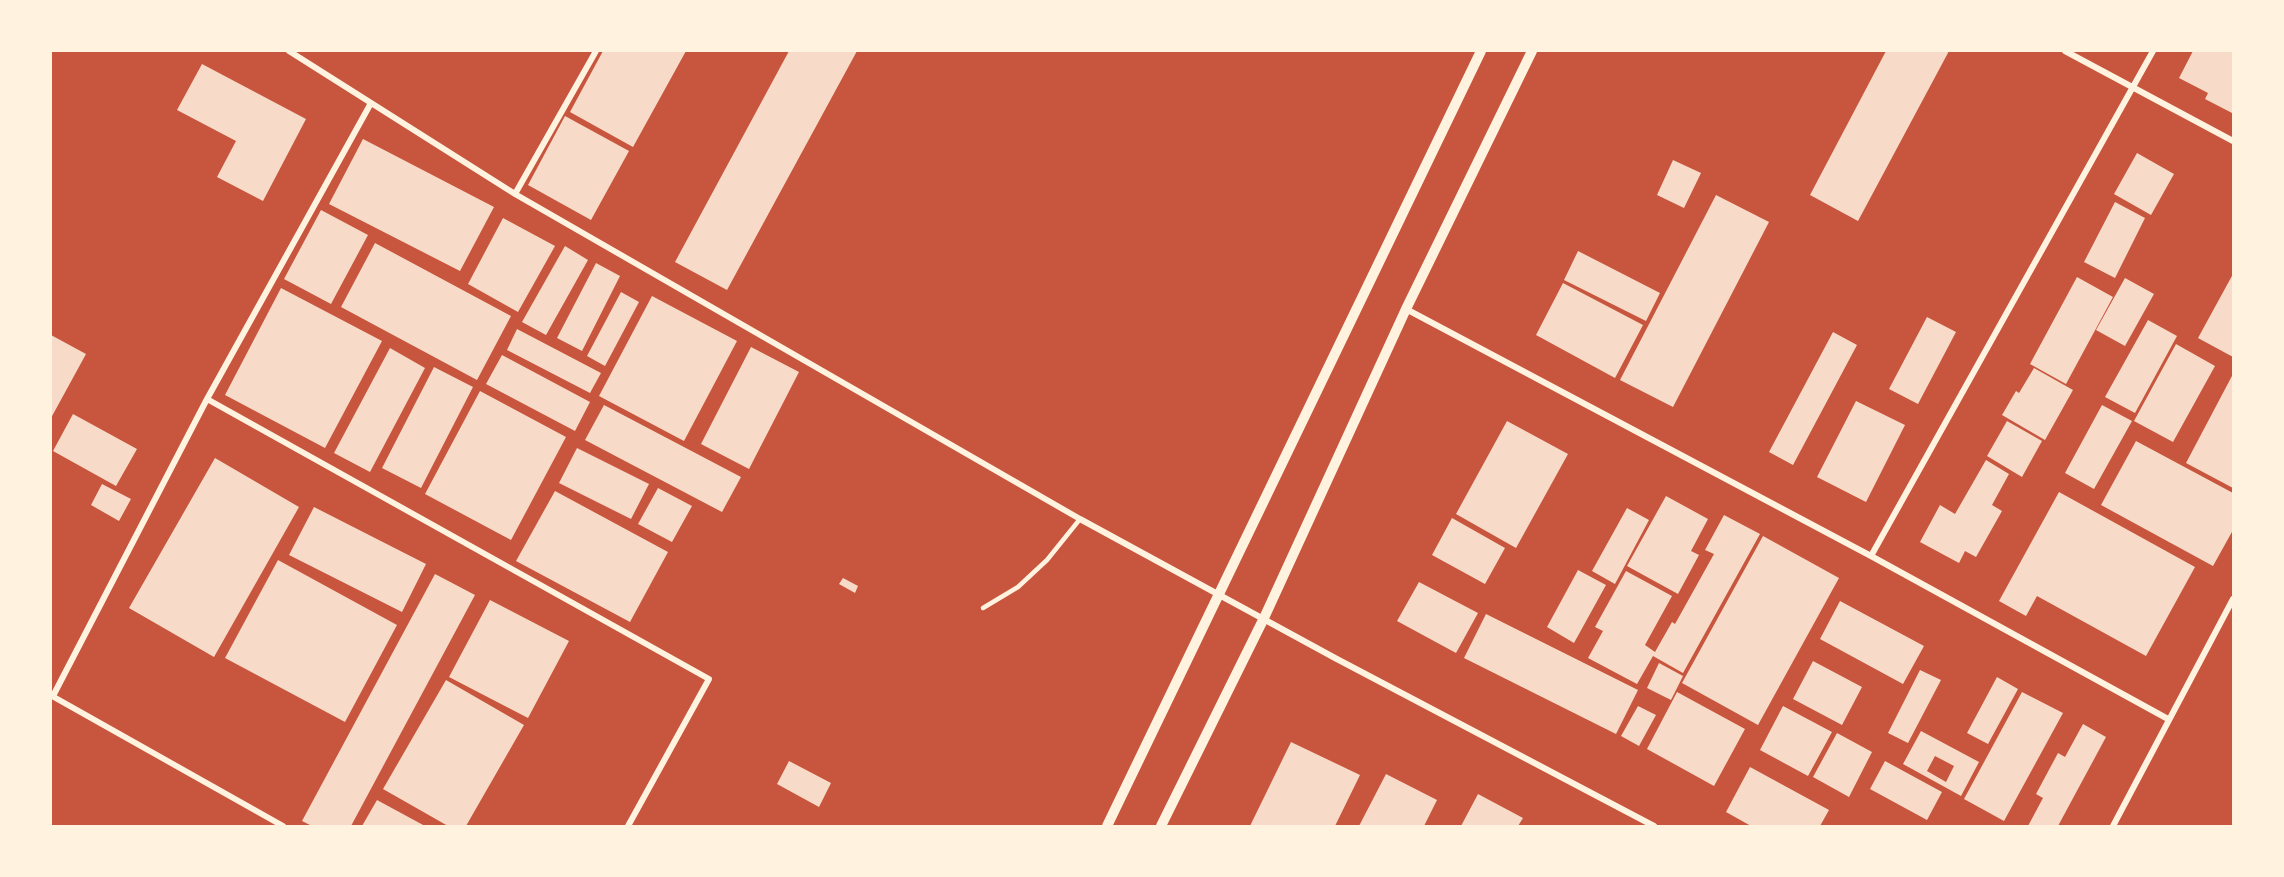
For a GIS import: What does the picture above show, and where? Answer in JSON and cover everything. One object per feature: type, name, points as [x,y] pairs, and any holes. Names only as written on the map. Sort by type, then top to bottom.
[{"type":"street","points":[[289,51],[515,194],[1080,519],[1218,595],[1654,826]]},
{"type":"street","points":[[515,194],[596,51]]},
{"type":"street","points":[[1107,826],[1480,51]]},
{"type":"street","points":[[1161,826],[1264,618],[1406,309],[1532,51]]},
{"type":"street","points":[[2065,51],[2233,141]]},
{"type":"street","points":[[1872,556],[2153,51]]},
{"type":"street","points":[[283,826],[272,824],[52,696],[207,399],[371,103]]},
{"type":"street","points":[[1406,309],[1872,556],[2168,719]]},
{"type":"street","points":[[207,399],[709,680],[628,826]]},
{"type":"street","points":[[2113,826],[2233,599]]},
{"type":"lane","points":[[983,608],[1018,587],[1047,560],[1080,519]]},
{"type":"building","points":[[603,51],[686,51],[633,147],[570,112]]},
{"type":"building","points":[[789,51],[857,51],[727,290],[675,262]]},
{"type":"building","points":[[1886,51],[1949,51],[1858,221],[1810,195]]},
{"type":"building","points":[[2193,51],[2233,51],[2232,113],[2205,99],[2208,93],[2179,78]]},
{"type":"building","points":[[202,64],[306,119],[263,201],[217,177],[236,141],[177,110]]},
{"type":"building","points":[[565,116],[629,151],[591,220],[528,185]]},
{"type":"building","points":[[363,139],[494,207],[460,271],[329,204]]},
{"type":"building","points":[[2137,153],[2174,174],[2151,215],[2114,194]]},
{"type":"building","points":[[1673,160],[1701,173],[1684,208],[1657,195]]},
{"type":"building","points":[[1716,195],[1769,222],[1673,407],[1620,380]]},
{"type":"building","points":[[2115,202],[2145,218],[2115,278],[2084,262]]},
{"type":"building","points":[[321,210],[368,235],[331,304],[284,279]]},
{"type":"building","points":[[503,218],[555,246],[518,312],[468,284]]},
{"type":"building","points":[[375,243],[511,316],[477,380],[341,307]]},
{"type":"building","points":[[565,246],[588,260],[546,335],[522,322]]},
{"type":"building","points":[[1578,251],[1660,293],[1646,321],[1564,280]]},
{"type":"building","points":[[596,263],[620,276],[582,351],[557,338]]},
{"type":"building","points":[[2233,274],[2233,357],[2198,338]]},
{"type":"building","points":[[2077,277],[2113,297],[2066,384],[2030,364]]},
{"type":"building","points":[[2125,278],[2154,294],[2125,346],[2096,330]]},
{"type":"building","points":[[1563,283],[1643,325],[1615,378],[1536,335]]},
{"type":"building","points":[[281,288],[382,341],[325,448],[225,395]]},
{"type":"building","points":[[621,292],[639,302],[605,366],[587,356]]},
{"type":"building","points":[[652,296],[737,341],[684,441],[599,396]]},
{"type":"building","points":[[1927,317],[1956,332],[1918,404],[1889,389]]},
{"type":"building","points":[[2148,320],[2177,336],[2135,413],[2105,397]]},
{"type":"building","points":[[517,329],[601,373],[590,393],[507,350]]},
{"type":"building","points":[[1833,332],[1857,345],[1793,465],[1769,452]]},
{"type":"building","points":[[51,335],[86,354],[51,418]]},
{"type":"building","points":[[2176,344],[2215,366],[2173,442],[2134,421]]},
{"type":"building","points":[[751,347],[799,372],[749,469],[701,444]]},
{"type":"building","points":[[390,348],[425,368],[370,472],[334,453]]},
{"type":"building","points":[[502,355],[590,402],[575,431],[486,384]]},
{"type":"building","points":[[434,367],[473,387],[421,488],[382,468]]},
{"type":"building","points":[[2034,368],[2073,390],[2045,440],[2002,415],[2016,391],[2019,393]]},
{"type":"building","points":[[2233,374],[2233,488],[2186,463]]},
{"type":"building","points":[[480,391],[566,437],[511,540],[425,494]]},
{"type":"building","points":[[1856,401],[1905,425],[1866,502],[1817,477]]},
{"type":"building","points":[[604,405],[741,477],[722,512],[585,440]]},
{"type":"building","points":[[2102,405],[2132,421],[2094,489],[2065,473]]},
{"type":"building","points":[[73,414],[137,449],[116,486],[53,451]]},
{"type":"building","points":[[1507,421],[1568,454],[1516,548],[1456,514]]},
{"type":"building","points":[[2007,421],[2042,441],[2022,477],[1987,456]]},
{"type":"building","points":[[2136,441],[2233,493],[2233,530],[2213,566],[2101,505]]},
{"type":"building","points":[[577,448],[649,484],[631,519],[559,483]]},
{"type":"building","points":[[215,458],[299,507],[214,657],[129,608]]},
{"type":"building","points":[[1986,460],[2009,474],[1992,505],[2002,511],[1976,557],[1965,551],[1959,563],[1920,542],[1940,505],[1955,514]]},
{"type":"building","points":[[102,484],[131,499],[119,521],[91,505]]},
{"type":"building","points":[[658,488],[692,506],[672,542],[638,524]]},
{"type":"building","points":[[555,491],[668,552],[630,622],[516,561]]},
{"type":"building","points":[[2059,492],[2195,567],[2146,656],[2037,596],[2026,616],[1999,601]]},
{"type":"building","points":[[1666,496],[1708,519],[1691,551],[1699,555],[1678,594],[1627,566]]},
{"type":"building","points":[[314,507],[426,564],[402,612],[289,555]]},
{"type":"building","points":[[1627,508],[1649,520],[1615,584],[1592,571]]},
{"type":"building","points":[[1724,515],[1760,534],[1683,673],[1653,656],[1637,684],[1588,658],[1603,631],[1595,627],[1626,571],[1672,596],[1645,645],[1655,652],[1672,622],[1675,624],[1714,554],[1705,550]]},
{"type":"building","points":[[1452,518],[1505,548],[1485,584],[1432,555]]},
{"type":"building","points":[[1763,536],[1839,578],[1758,725],[1682,683]]},
{"type":"building","points":[[278,560],[397,625],[345,722],[225,658]]},
{"type":"building","points":[[1578,570],[1606,585],[1574,643],[1547,627]]},
{"type":"building","points":[[435,574],[475,595],[351,826],[312,826],[302,821]]},
{"type":"building","points":[[843,578],[858,586],[855,593],[839,584]]},
{"type":"building","points":[[1419,582],[1478,613],[1456,653],[1397,621]]},
{"type":"building","points":[[490,600],[569,641],[528,718],[449,677]]},
{"type":"building","points":[[1840,601],[1924,646],[1903,684],[1820,639]]},
{"type":"building","points":[[1486,614],[1638,690],[1616,734],[1464,658]]},
{"type":"building","points":[[1813,661],[1862,687],[1842,725],[1793,699]]},
{"type":"building","points":[[1659,663],[1683,676],[1671,700],[1647,688]]},
{"type":"building","points":[[1920,670],[1941,680],[1908,743],[1888,733]]},
{"type":"building","points":[[1997,677],[2018,689],[1988,744],[1967,733]]},
{"type":"building","points":[[446,680],[524,725],[466,826],[448,826],[383,789]]},
{"type":"building","points":[[1677,692],[1745,729],[1714,786],[1647,749]]},
{"type":"building","points":[[2022,692],[2063,713],[2004,821],[1964,799]]},
{"type":"building","points":[[1638,706],[1656,715],[1639,746],[1621,736]]},
{"type":"building","points":[[1783,706],[1832,732],[1808,776],[1760,750]]},
{"type":"building","points":[[2083,724],[2106,737],[2058,826],[2028,826],[2043,798],[2036,794],[2058,753],[2065,757]]},
{"type":"building","points":[[1921,731],[1979,762],[1961,796],[1903,764]],"holes":[[[1935,756],[1954,766],[1946,782],[1927,771]]]},
{"type":"building","points":[[1837,733],[1872,752],[1849,797],[1813,777]]},
{"type":"building","points":[[1291,742],[1360,775],[1335,826],[1250,826]]},
{"type":"building","points":[[789,761],[831,783],[819,807],[777,784]]},
{"type":"building","points":[[1885,761],[1942,792],[1927,820],[1870,789]]},
{"type":"building","points":[[1750,767],[1829,810],[1820,826],[1751,826],[1726,812]]},
{"type":"building","points":[[1386,774],[1437,800],[1424,826],[1359,826]]},
{"type":"building","points":[[1478,794],[1523,818],[1518,826],[1461,826]]},
{"type":"building","points":[[377,800],[425,826],[362,826]]}]
